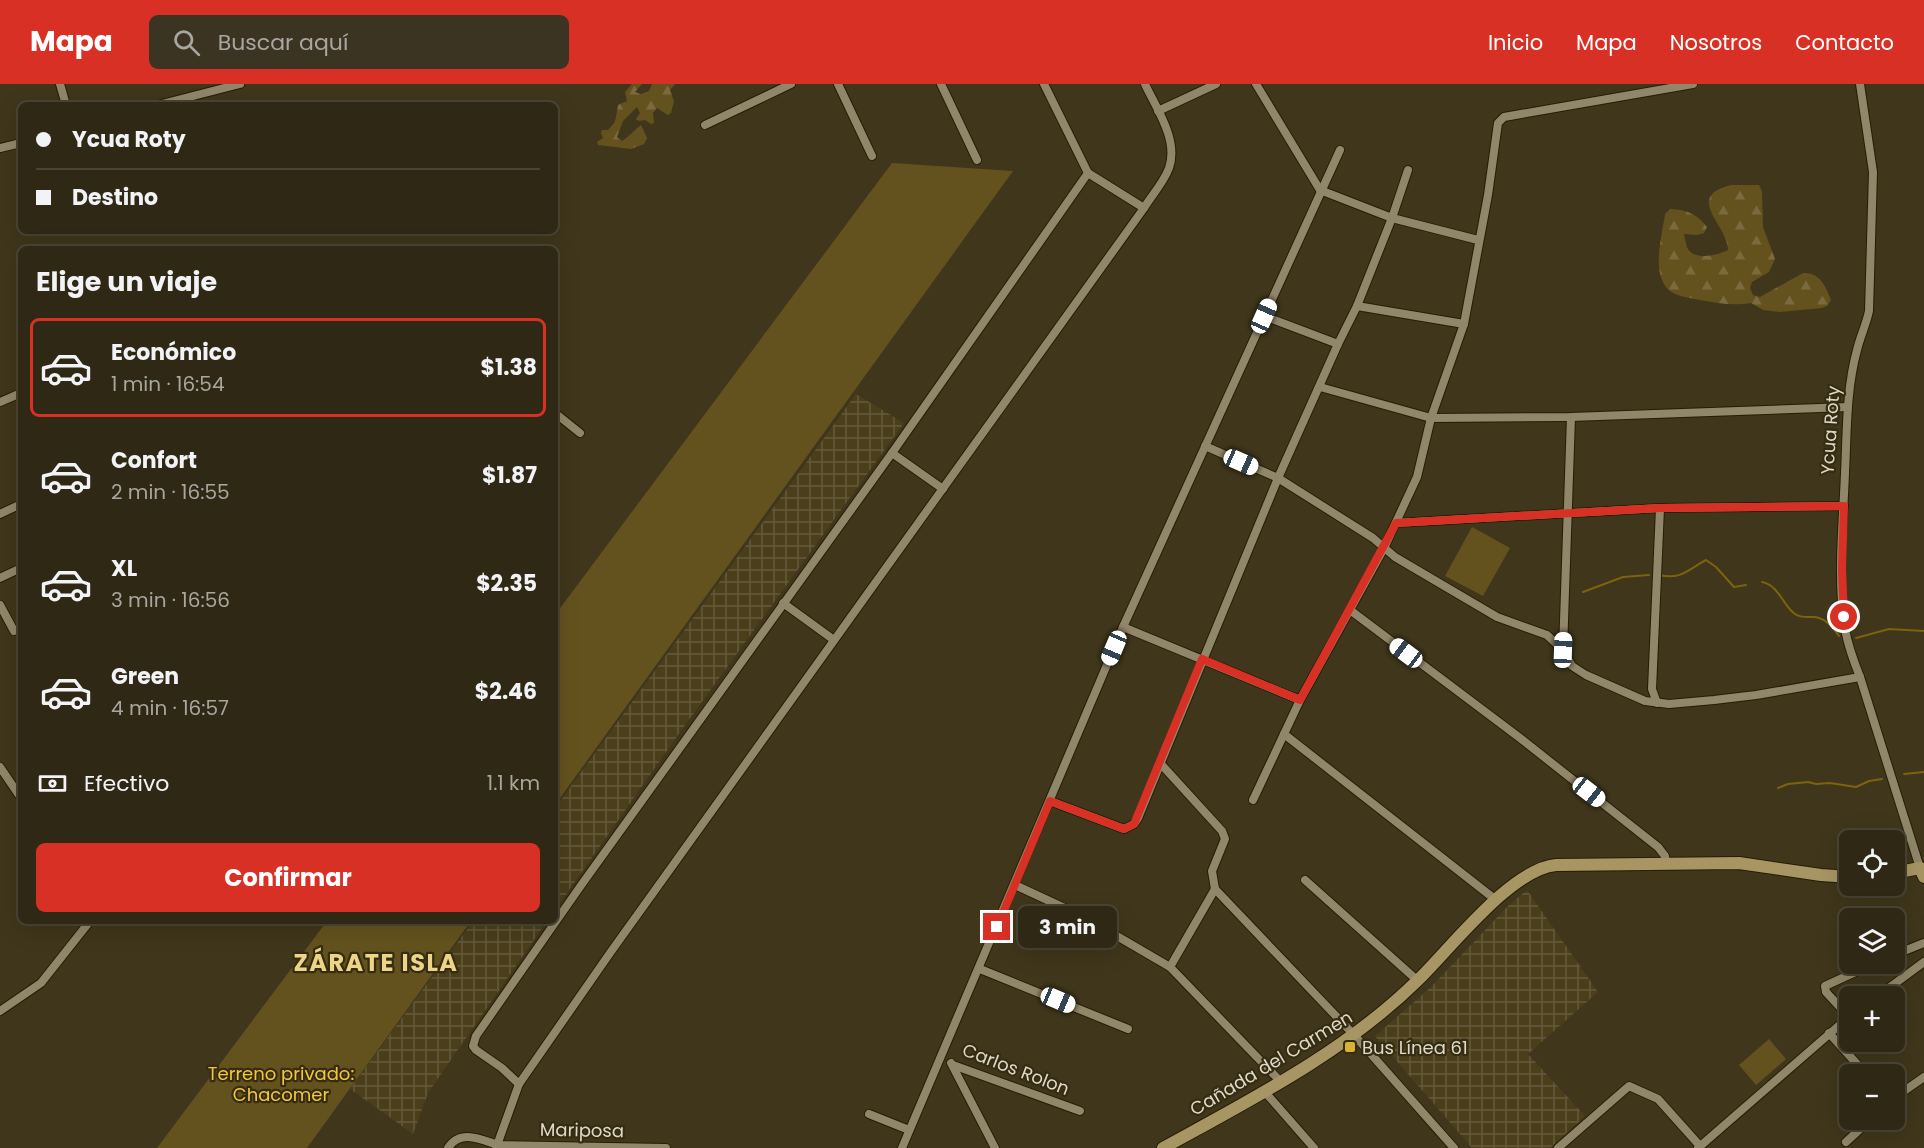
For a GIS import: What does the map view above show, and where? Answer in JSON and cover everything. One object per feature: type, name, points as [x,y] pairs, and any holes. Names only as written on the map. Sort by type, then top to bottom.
[{"type":"street","points":[[60,84],[65,102]]},
{"type":"street","points":[[171,102],[240,84]]},
{"type":"street","points":[[705,125],[791,84]]},
{"type":"street","points":[[838,84],[872,156]]},
{"type":"street","points":[[941,84],[977,160]]},
{"type":"street","points":[[1044,84],[1088,173],[1144,208]]},
{"type":"street","points":[[497,1146],[519,1084],[1169,170],[1171,159],[1169,139],[1145,84]]},
{"type":"street","points":[[1158,111],[1216,84]]},
{"type":"street","points":[[1256,84],[1320,190],[1392,218],[1478,240]]},
{"type":"street","points":[[1253,800],[1300,700],[1384,548],[1417,477],[1431,418],[1464,324],[1488,195],[1498,123],[1502,118],[1693,84]]},
{"type":"street","name":"Ycua Roty","points":[[1860,84],[1873,172],[1869,311],[1866,328],[1857,349],[1848,407],[1842,604],[1845,631],[1923,871]]},
{"type":"street","points":[[0,148],[18,144]]},
{"type":"street","points":[[902,1148],[980,969],[1123,627],[1340,150]]},
{"type":"street","points":[[1050,801],[1124,829],[1134,824],[1138,818],[1278,478],[1357,306],[1392,218],[1408,170]]},
{"type":"street","points":[[558,920],[892,453],[1088,173]]},
{"type":"street","points":[[1357,306],[1464,324]]},
{"type":"street","points":[[1264,316],[1338,344]]},
{"type":"street","points":[[1320,387],[1431,418],[1571,417],[1848,407]]},
{"type":"street","points":[[0,402],[18,394]]},
{"type":"street","points":[[558,415],[580,433]]},
{"type":"street","points":[[1563,650],[1571,417]]},
{"type":"street","points":[[1205,446],[1278,478],[1373,538],[1395,557],[1497,617],[1547,635],[1563,650],[1572,666],[1586,675],[1645,701],[1658,703],[1756,695],[1860,677]]},
{"type":"street","points":[[892,453],[943,489]]},
{"type":"street","points":[[0,514],[18,505]]},
{"type":"street","points":[[1396,523],[1660,508],[1844,506]]},
{"type":"street","points":[[1658,703],[1652,689],[1660,508]]},
{"type":"street","points":[[0,579],[18,570]]},
{"type":"street","points":[[783,603],[834,640]]},
{"type":"street","points":[[0,605],[14,631]]},
{"type":"street","points":[[1350,610],[1520,738],[1658,847],[1665,856],[1666,864]]},
{"type":"street","points":[[1123,627],[1300,700]]},
{"type":"street","points":[[1284,734],[1496,900]]},
{"type":"street","points":[[1160,763],[1222,831],[1225,839],[1212,871],[1215,889],[1355,1036],[1454,1148]]},
{"type":"street","points":[[0,767],[18,794]]},
{"type":"street","name":"Cañada del Carmen","points":[[1172,1146],[1355,1036],[1418,981],[1496,900],[1530,872],[1549,865],[1739,863],[1839,876]]},
{"type":"street","points":[[1905,872],[1923,871]]},
{"type":"street","points":[[1305,880],[1418,981]]},
{"type":"street","points":[[1015,885],[1086,918],[1170,967],[1281,1082]]},
{"type":"street","points":[[1170,967],[1215,889]]},
{"type":"street","points":[[0,1011],[41,983],[88,924]]},
{"type":"street","points":[[519,1084],[473,1046],[476,1036],[555,924]]},
{"type":"street","points":[[1905,951],[1924,943]]},
{"type":"street","points":[[1892,986],[1924,962]]},
{"type":"street","points":[[980,969],[1128,1029]]},
{"type":"street","points":[[1839,1006],[1826,992],[1825,986],[1851,974]]},
{"type":"street","points":[[1558,1148],[1629,1086],[1658,1099],[1699,1147],[1839,1025]]},
{"type":"street","points":[[1829,1033],[1857,1064]]},
{"type":"street","name":"Carlos Rolon","points":[[943,1055],[953,1065],[1080,1111]]},
{"type":"street","points":[[953,1065],[995,1148]]},
{"type":"street","points":[[1905,1090],[1924,1077]]},
{"type":"street","points":[[1265,1092],[1314,1148]]},
{"type":"street","points":[[869,1114],[909,1130]]},
{"type":"street","points":[[1846,1142],[1859,1130]]},
{"type":"street","name":"Mariposa","points":[[448,1147],[457,1138],[475,1137],[497,1146],[666,1148]]},
{"type":"shaded area","points":[[856,394],[904,423],[683,728],[558,906],[558,804]]},
{"type":"shaded area","points":[[1527,890],[1598,992],[1528,1054],[1585,1116],[1550,1148],[1472,1148],[1375,1036],[1430,988],[1507,907]]},
{"type":"shaded area","points":[[471,924],[545,924],[428,1093],[413,1134],[350,1089]]},
{"type":"green space","points":[[632,84],[642,84],[635,92],[641,94],[649,91],[652,84],[675,84],[670,90],[674,101],[671,113],[668,115],[657,108],[653,113],[654,123],[651,124],[645,120],[636,119],[640,113],[637,107],[623,121],[617,137],[622,141],[641,125],[647,138],[644,144],[631,149],[598,145],[597,142],[603,138],[602,130],[608,130],[615,122],[618,105],[627,101],[625,92]]},
{"type":"green space","points":[[892,163],[1013,171],[558,801],[558,611]]},
{"type":"green space","points":[[1731,185],[1759,185],[1762,191],[1763,227],[1775,259],[1769,272],[1752,282],[1750,288],[1753,295],[1760,297],[1803,273],[1809,273],[1824,285],[1831,300],[1827,306],[1780,312],[1763,310],[1751,303],[1726,304],[1683,296],[1673,293],[1666,287],[1659,268],[1665,214],[1670,209],[1686,211],[1699,218],[1707,227],[1704,233],[1684,234],[1687,248],[1692,253],[1707,256],[1724,252],[1728,250],[1726,241],[1709,204],[1710,197],[1717,190]]},
{"type":"green space","points":[[1472,527],[1510,548],[1483,596],[1445,576]]},
{"type":"green space","name":"Terreno privado: Chacomer","points":[[325,924],[469,924],[307,1148],[157,1148]]},
{"type":"green space","points":[[1769,1039],[1786,1059],[1756,1085],[1739,1065]]},
{"type":"waterway","points":[[1659,575],[1679,575],[1706,560],[1716,567],[1734,587],[1746,585]]},
{"type":"waterway","points":[[1583,592],[1623,577],[1649,575]]},
{"type":"waterway","points":[[1762,582],[1773,587],[1795,614],[1801,617],[1821,619],[1839,636]]},
{"type":"waterway","points":[[1856,638],[1889,629],[1924,631]]},
{"type":"waterway","points":[[1904,774],[1924,772]]},
{"type":"waterway","points":[[1778,788],[1788,784],[1808,782],[1856,787],[1869,781],[1882,779]]},
{"type":"place","name":"Bus Línea 61","points":[[1350,1047]]},
{"type":"district","name":"ZÁRATE ISLA","points":[[376,962]]},
{"type":"route","points":[[997,927],[1050,801],[1124,829],[1134,824],[1202,659],[1300,700],[1396,523],[1660,508],[1844,506],[1842,604],[1844,617]]}]
